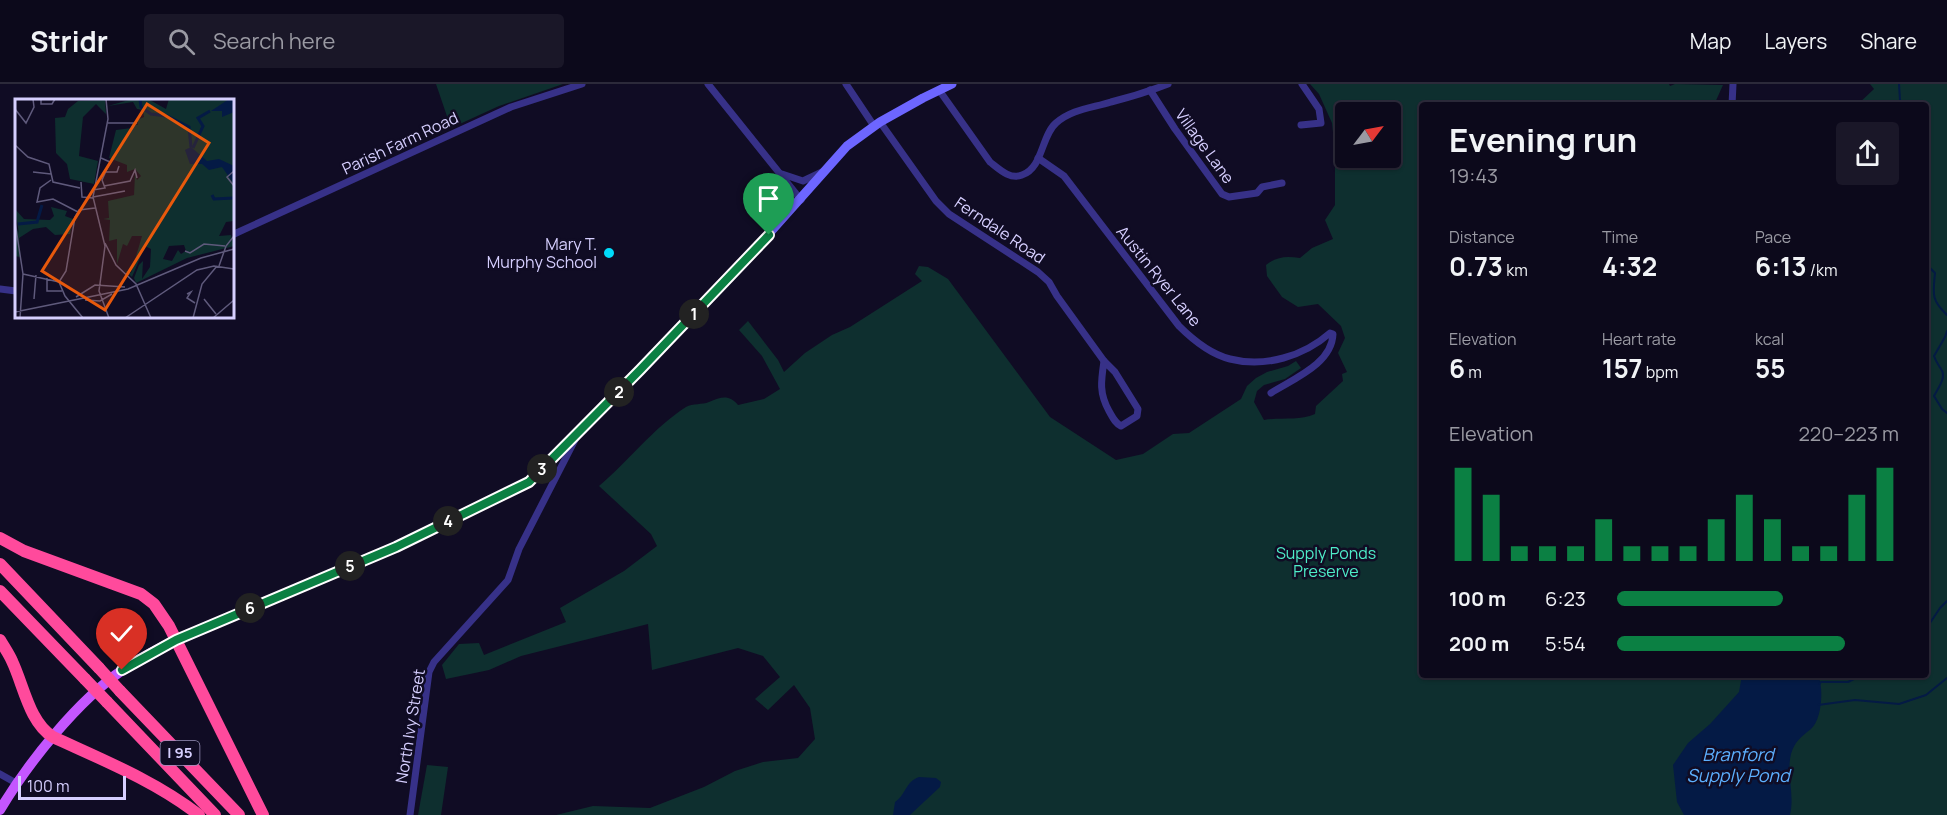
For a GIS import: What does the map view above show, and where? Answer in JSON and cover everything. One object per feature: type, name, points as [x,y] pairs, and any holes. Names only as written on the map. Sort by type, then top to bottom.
[{"type":"highway","points":[[0,538],[24,551],[141,594],[160,611],[263,815]]},
{"type":"highway","name":"I 95","points":[[0,564],[239,815]]},
{"type":"highway","name":"I 95","points":[[0,591],[215,815]]},
{"type":"highway","points":[[0,640],[12,660],[38,723],[53,737],[152,783],[199,815]]},
{"type":"main road","points":[[0,810],[16,783],[53,737],[99,689],[122,670],[176,640],[396,547],[529,482],[801,200],[847,146],[877,124],[952,84]]},
{"type":"street","name":"Parish Farm Road","points":[[234,234],[511,108],[582,84]]},
{"type":"street","points":[[708,84],[801,200]]},
{"type":"street","name":"Ferndale Road","points":[[846,84],[936,201],[949,214],[1038,272],[1049,282],[1104,361],[1115,372],[1138,409],[1137,416],[1121,426],[1116,423],[1102,399],[1101,376],[1104,361]]},
{"type":"street","points":[[1138,84],[1141,92]]},
{"type":"street","points":[[939,90],[979,148],[1001,171],[1016,177],[1025,175],[1032,169],[1053,125],[1063,117],[1074,111],[1113,102],[1168,84]]},
{"type":"street","points":[[1302,84],[1319,109],[1321,123],[1302,125]]},
{"type":"street","points":[[1732,84],[1732,102]]},
{"type":"street","name":"Village Lane","points":[[1150,90],[1222,194],[1229,197],[1257,193],[1262,187],[1282,183]]},
{"type":"street","name":"Austin Ryer Lane","points":[[1038,158],[1064,176],[1179,326],[1194,341],[1207,349],[1230,359],[1252,362],[1277,359],[1303,352],[1330,333],[1334,334],[1333,341],[1323,359],[1271,393]]},
{"type":"street","points":[[778,171],[786,177],[803,181],[825,170]]},
{"type":"street","points":[[0,289],[15,291]]},
{"type":"street","name":"North Ivy Street","points":[[410,815],[429,672],[434,662],[508,580],[519,549],[577,434]]},
{"type":"street","points":[[0,774],[16,783]]},
{"type":"green space","points":[[436,84],[563,84],[499,106],[451,128]]},
{"type":"green space","name":"Supply Ponds Preserve","points":[[1310,84],[1723,85],[1715,102],[1419,102],[1419,678],[1929,678],[1929,102],[1860,102],[1874,89],[1870,84],[1947,84],[1947,815],[556,815],[593,806],[650,808],[704,787],[735,771],[763,762],[798,758],[815,739],[810,708],[794,685],[768,710],[755,699],[780,677],[763,656],[738,648],[652,670],[648,624],[521,656],[489,670],[446,679],[442,665],[459,644],[479,643],[484,655],[566,622],[560,608],[624,571],[657,546],[651,534],[599,486],[674,415],[686,407],[725,398],[731,399],[738,405],[764,399],[780,389],[762,356],[739,330],[748,321],[778,360],[784,372],[805,353],[832,335],[850,327],[922,281],[915,274],[919,266],[928,267],[948,279],[1050,417],[1116,460],[1143,454],[1173,434],[1189,433],[1241,399],[1247,386],[1256,378],[1296,361],[1301,368],[1285,379],[1264,385],[1257,391],[1254,402],[1264,420],[1315,414],[1316,406],[1343,381],[1342,374],[1347,372],[1338,353],[1345,338],[1341,326],[1318,304],[1298,307],[1282,297],[1267,276],[1266,265],[1282,257],[1300,258],[1312,248],[1333,239],[1325,220],[1335,205],[1335,168],[1401,168],[1401,102],[1335,102],[1335,151],[1332,123],[1319,94]]},
{"type":"green space","points":[[427,765],[448,767],[441,815],[418,815]]},
{"type":"water","name":"Branford Supply Pond","points":[[1741,678],[1819,678],[1821,695],[1818,718],[1811,729],[1796,742],[1791,754],[1790,815],[1684,815],[1677,802],[1673,765],[1688,743],[1710,724],[1739,692]]},
{"type":"water","points":[[919,777],[936,778],[941,782],[940,787],[910,815],[893,815],[895,802],[911,782]]},
{"type":"waterway","points":[[1899,84],[1901,102]]},
{"type":"waterway","points":[[1929,267],[1935,273],[1936,301],[1947,315]]},
{"type":"waterway","points":[[1947,331],[1934,356],[1943,372],[1934,396],[1947,413]]},
{"type":"waterway","points":[[1929,624],[1947,601]]},
{"type":"waterway","points":[[1819,684],[1821,682],[1848,682],[1856,678]]},
{"type":"waterway","points":[[1818,705],[1855,700],[1899,704],[1926,695],[1947,678]]},
{"type":"place","name":"Mary T. Murphy School","points":[[609,253]]},
{"type":"route","points":[[122,670],[152,651],[396,547],[529,482],[769,235]]}]
